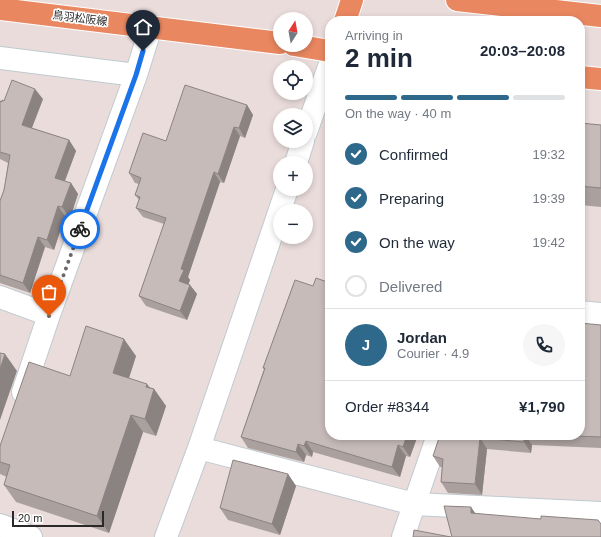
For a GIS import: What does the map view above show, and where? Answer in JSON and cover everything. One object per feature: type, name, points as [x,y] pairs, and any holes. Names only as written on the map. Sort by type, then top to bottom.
[{"type":"main road","points":[[347,16],[352,0]]},
{"type":"main road","points":[[457,0],[601,16]]},
{"type":"main road","name":"鳥羽松阪線","points":[[0,9],[273,42]]},
{"type":"main road","points":[[313,48],[325,50]]},
{"type":"main road","points":[[585,78],[601,80]]},
{"type":"street","points":[[15,414],[136,75],[150,27]]},
{"type":"street","points":[[0,58],[136,75]]},
{"type":"street","points":[[313,112],[325,78]]},
{"type":"street","points":[[166,537],[199,448],[285,196]]},
{"type":"street","points":[[0,298],[49,316]]},
{"type":"street","points":[[585,312],[601,314]]},
{"type":"street","points":[[403,537],[436,440]]},
{"type":"street","points":[[199,448],[414,504],[601,513]]},
{"type":"street","points":[[0,525],[31,537]]},
{"type":"building","points":[[12,80],[35,89],[22,125],[69,140],[55,178],[71,183],[62,207],[58,206],[47,240],[38,237],[23,283],[0,275],[0,201],[4,190],[10,155],[0,152],[0,101],[4,101]]},
{"type":"building","points":[[185,85],[247,105],[239,128],[234,127],[218,174],[214,172],[181,269],[184,270],[179,281],[190,285],[180,311],[139,296],[166,218],[136,208],[140,197],[135,195],[141,178],[129,173],[143,133],[166,141]]},
{"type":"building","points":[[585,123],[601,125],[601,188],[585,186]]},
{"type":"building","points":[[316,278],[325,281],[325,440],[405,440],[403,447],[398,445],[392,467],[306,441],[304,446],[298,444],[296,452],[241,437],[265,368],[263,368],[295,280],[313,286]]},
{"type":"building","points":[[585,323],[601,325],[601,437],[585,436]]},
{"type":"building","points":[[86,326],[124,339],[113,373],[147,384],[146,387],[154,389],[145,419],[131,415],[97,516],[4,485],[10,465],[0,462],[0,446],[29,362],[70,376]]},
{"type":"building","points":[[0,353],[5,354],[0,369]]},
{"type":"building","points":[[438,440],[480,440],[475,484],[441,482],[443,459],[433,456]]},
{"type":"building","points":[[502,440],[524,440],[524,442]]},
{"type":"building","points":[[233,460],[288,474],[272,524],[220,508]]},
{"type":"building","points":[[444,506],[471,507],[471,513],[541,519],[541,516],[598,520],[601,524],[601,537],[452,537]]},
{"type":"building","points":[[414,530],[451,537],[413,537]]},
{"type":"way so far","points":[[49,316],[80,229]]},
{"type":"route","points":[[80,229],[136,75],[143,51]]}]
